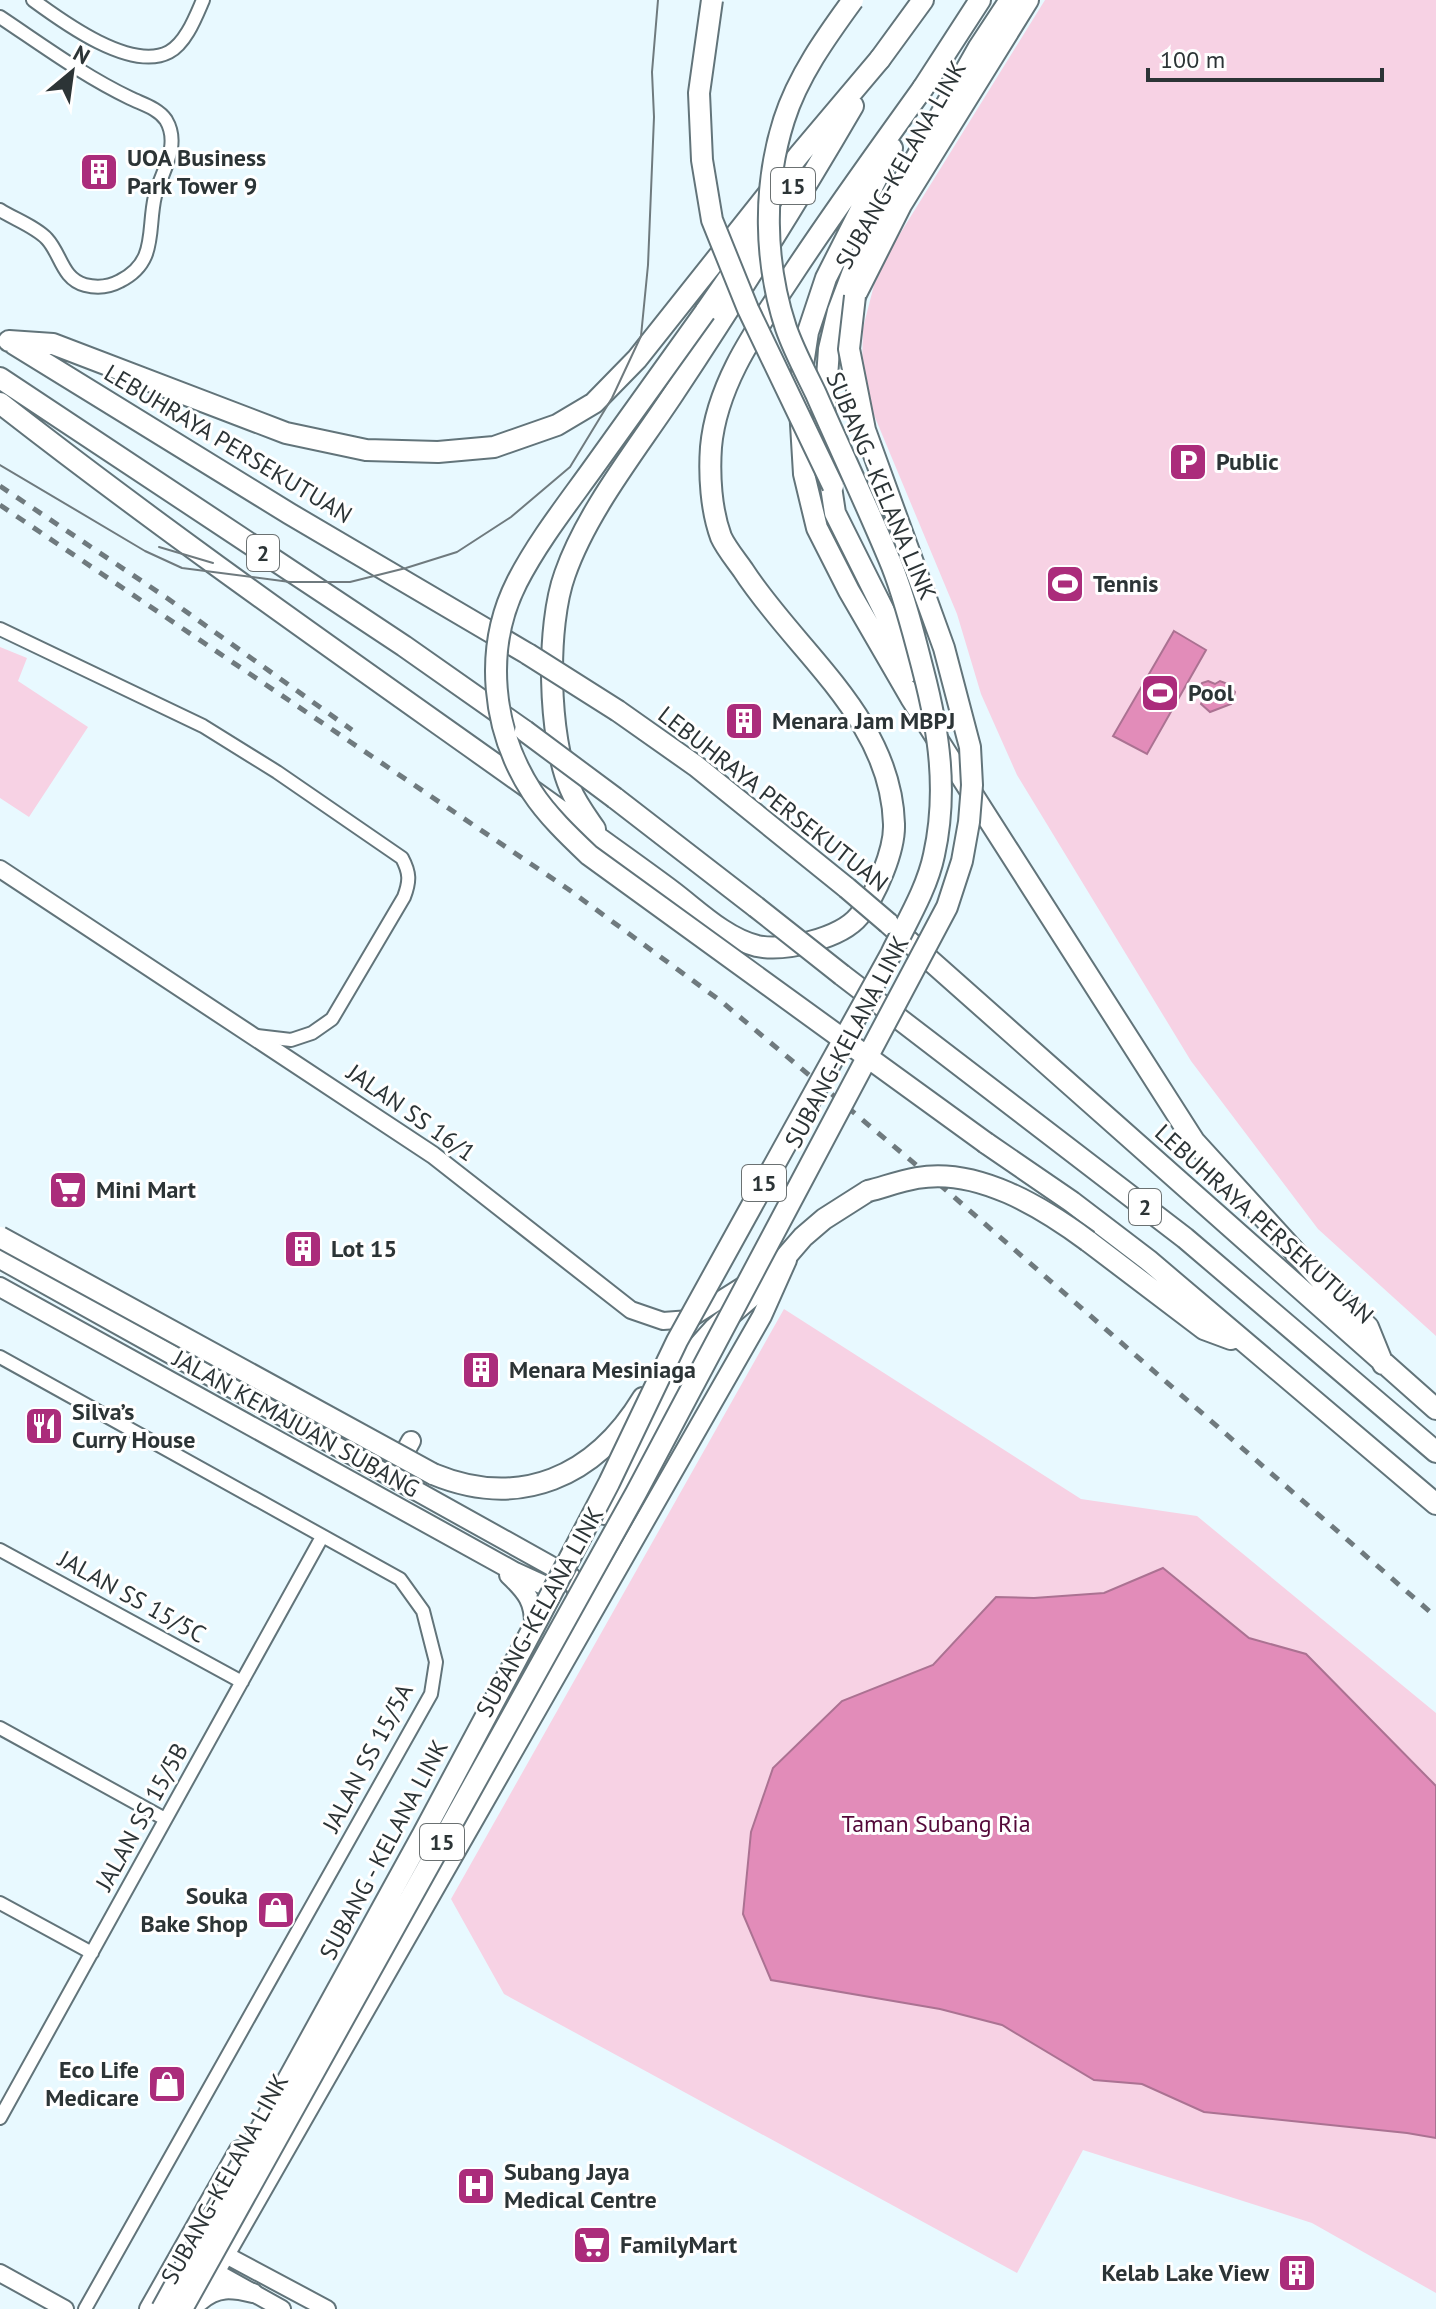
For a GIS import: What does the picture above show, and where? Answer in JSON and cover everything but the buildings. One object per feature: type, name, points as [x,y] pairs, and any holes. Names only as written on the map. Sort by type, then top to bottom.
[{"type":"main road","points":[[712,0],[699,93],[702,160],[712,220],[776,370],[885,587],[913,634]]},
{"type":"main road","name":"SUBANG - KELANA LINK","points":[[159,2309],[423,1834],[539,1617],[609,1483],[677,1341],[891,954],[934,856],[942,775],[936,727],[913,634],[893,569],[787,328],[771,265],[770,190],[775,153],[785,118],[799,84],[853,0]]},
{"type":"main road","name":"15","points":[[923,0],[547,533],[516,584],[497,640],[497,694],[504,735],[532,793],[589,855],[1072,1202],[1148,1260],[1246,1345]]},
{"type":"main road","points":[[0,403],[116,493],[729,934],[758,946],[789,947],[838,932],[858,917],[886,866],[894,828],[892,797],[864,724],[821,667],[760,596],[722,538],[711,491],[711,445],[722,402],[742,351],[980,0]]},
{"type":"main road","points":[[911,698],[895,633],[835,513],[823,434],[829,349],[838,311],[855,266],[979,47],[1010,0]]},
{"type":"main road","name":"SUBANG-KELANA LINK","points":[[191,2307],[636,1493],[940,924],[952,891],[962,861],[969,822],[972,785],[970,747],[944,648],[865,430],[849,349],[855,296],[901,205],[1028,0]]},
{"type":"main road","points":[[4,338],[53,344],[286,433],[366,450],[438,452],[494,447],[557,425],[594,403],[637,359],[780,178],[880,59]]},
{"type":"main road","points":[[638,866],[600,835],[584,814],[570,788],[560,758],[554,716],[553,631],[561,587],[588,523],[751,275],[880,59]]},
{"type":"main road","points":[[923,88],[826,278],[808,332],[799,391],[804,474],[817,528],[849,591],[911,698],[1194,1141],[1327,1287],[1368,1327],[1383,1364]]},
{"type":"main road","name":"LEBUHRAYA PERSEKUTUAN","points":[[4,338],[290,514],[528,654],[618,711],[696,766],[888,923],[1436,1409]]},
{"type":"main road","name":"2","points":[[0,378],[404,646],[615,798],[1185,1238],[1436,1452]]},
{"type":"main road","points":[[149,2309],[191,2241],[571,1577],[689,1357],[824,1219],[868,1191],[918,1178],[944,1177],[971,1182],[1030,1202],[1088,1241],[1204,1329],[1246,1345],[1436,1504]]},
{"type":"main road","points":[[0,1237],[433,1474],[483,1490],[533,1487],[577,1466],[607,1444],[641,1402],[677,1341]]},
{"type":"main road","points":[[191,2307],[762,1316],[792,1250]]},
{"type":"main road","name":"JALAN KEMAJUAN SUBANG","points":[[0,1259],[571,1577]]},
{"type":"main road","name":"JALAN KEMAJUAN SUBANG","points":[[0,1287],[492,1560],[550,1588],[571,1577]]},
{"type":"main road","points":[[391,1477],[411,1441]]},
{"type":"main road","points":[[492,1560],[528,1594],[535,1611],[534,1639]]},
{"type":"main road","points":[[571,1577],[577,1590],[578,1603],[575,1640]]},
{"type":"main road","points":[[191,2241],[197,2261],[214,2271]]},
{"type":"main road","points":[[191,2241],[224,2254]]},
{"type":"main road","points":[[159,2309],[191,2241]]},
{"type":"main road","points":[[191,2307],[219,2289],[253,2293]]},
{"type":"street","points":[[33,0],[66,24],[104,44],[144,58],[170,52],[191,28],[203,0]]},
{"type":"street","points":[[0,17],[104,84],[158,111],[165,118],[172,140],[172,149],[155,196],[147,255],[138,269],[112,285],[101,287],[75,281],[64,270],[47,238],[0,210]]},
{"type":"street","points":[[0,629],[203,726],[277,772],[402,858],[409,872],[410,883],[404,897],[332,1019],[312,1033],[291,1040],[255,1036]]},
{"type":"street","name":"JALAN SS 16/1","points":[[0,869],[433,1155],[631,1310],[663,1321],[690,1319],[731,1295],[792,1250]]},
{"type":"street","name":"JALAN SS 15/5A","points":[[0,1357],[400,1579],[423,1611],[436,1662],[431,1694],[85,2309]]},
{"type":"street","name":"JALAN SS 15/5B","points":[[0,2118],[322,1537]]},
{"type":"street","name":"JALAN SS 15/5C","points":[[0,1550],[242,1682]]},
{"type":"street","points":[[0,1728],[165,1819]]},
{"type":"street","points":[[0,1903],[92,1953]]},
{"type":"street","points":[[0,2087],[13,2094]]},
{"type":"street","points":[[224,2254],[327,2309]]},
{"type":"street","points":[[214,2271],[282,2309]]},
{"type":"street","points":[[0,2273],[65,2309]]},
{"type":"green space","points":[[1045,0],[1436,0],[1436,1336],[1318,1229],[1191,1061],[1017,775],[981,694],[957,614],[869,403],[862,365],[863,328],[874,285],[893,245]]},
{"type":"green space","points":[[0,647],[27,658],[18,681],[88,727],[29,817],[0,798]]},
{"type":"green space","name":"Taman Subang Ria","points":[[784,1309],[1081,1499],[1197,1516],[1436,1713],[1436,2293],[1312,2223],[1083,2150],[1017,2273],[504,1994],[451,1899]]},
{"type":"shaded area","name":"Pool","points":[[1174,631],[1206,650],[1147,754],[1113,736]]},
{"type":"shaded area","points":[[1202,683],[1228,684],[1235,692],[1231,704],[1210,712],[1201,704],[1205,694],[1200,689]]},
{"type":"shaded area","points":[[1163,1568],[1249,1638],[1306,1654],[1436,1786],[1436,2138],[1204,2112],[1142,2084],[1094,2080],[1002,2025],[940,2009],[771,1980],[743,1914],[751,1832],[773,1768],[842,1701],[933,1665],[996,1597],[1034,1598],[1104,1593]]},
{"type":"tram line","points":[[0,465],[145,551],[182,568],[290,582],[350,582],[406,568],[457,552],[511,517],[570,467],[612,398],[641,336],[648,265],[654,117],[652,72],[658,0]]},
{"type":"tram line","points":[[159,547],[213,563]]},
{"type":"railway","points":[[0,486],[167,598],[352,730]]},
{"type":"railway","points":[[0,505],[568,889],[722,1002],[946,1190],[1436,1617]]},
{"type":"place","name":"UOA Business Park Tower 9","points":[[99,172]]},
{"type":"place","name":"Public","points":[[1188,462]]},
{"type":"place","name":"Tennis","points":[[1065,584]]},
{"type":"place","name":"Pool","points":[[1160,693]]},
{"type":"place","name":"Menara Jam MBPJ","points":[[744,721]]},
{"type":"place","name":"Mini Mart","points":[[68,1190]]},
{"type":"place","name":"Lot 15","points":[[303,1249]]},
{"type":"place","name":"Menara Mesiniaga","points":[[481,1370]]},
{"type":"place","name":"Silva’s Curry House","points":[[44,1426]]},
{"type":"place","name":"Souka Bake Shop","points":[[276,1910]]},
{"type":"place","name":"Eco Life Medicare","points":[[167,2084]]},
{"type":"place","name":"Subang Jaya Medical Centre","points":[[476,2186]]},
{"type":"place","name":"FamilyMart","points":[[592,2245]]},
{"type":"place","name":"Kelab Lake View","points":[[1297,2273]]}]
